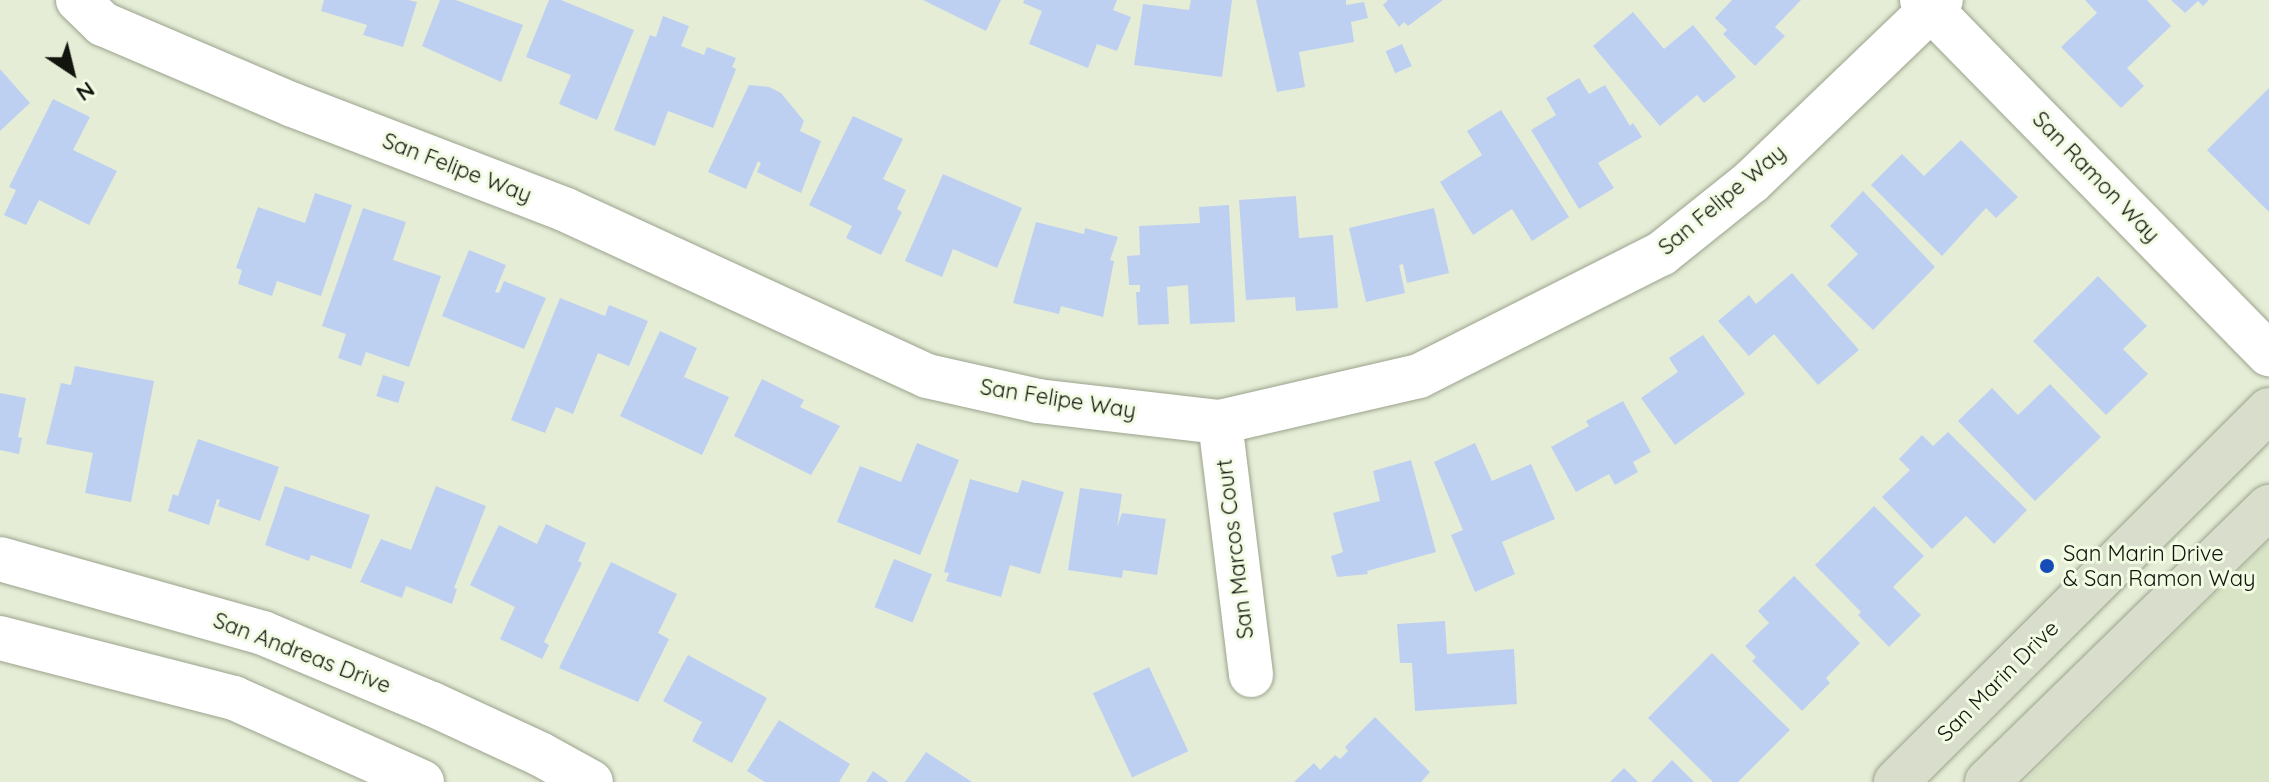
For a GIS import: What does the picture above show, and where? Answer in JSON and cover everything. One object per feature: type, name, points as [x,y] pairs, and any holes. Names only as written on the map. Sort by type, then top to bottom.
[{"type":"main road","name":"San Marin Drive","points":[[1896,782],[2269,410]]},
{"type":"main road","points":[[1987,782],[2269,507]]},
{"type":"street","name":"San Felipe Way","points":[[78,0],[103,24],[293,105],[566,210],[927,376],[1038,401],[1220,422],[1419,376],[1661,254],[1751,182],[1931,3]]},
{"type":"street","name":"San Ramon Way","points":[[1931,3],[2269,354]]},
{"type":"street","name":"San Marcos Court","points":[[1220,422],[1251,675]]},
{"type":"street","name":"San Andreas Drive","points":[[0,559],[263,633],[432,704],[540,754],[591,782]]},
{"type":"street","points":[[0,638],[234,698],[422,782]]},
{"type":"shaded area","points":[[2269,540],[2269,782],[2024,782]]},
{"type":"building","points":[[324,0],[417,2],[403,47],[363,35],[367,25],[321,11]]},
{"type":"building","points":[[440,0],[456,0],[523,25],[501,82],[422,46]]},
{"type":"building","points":[[549,0],[561,0],[634,30],[597,120],[559,104],[571,75],[526,57]]},
{"type":"building","points":[[923,0],[1001,0],[986,31]]},
{"type":"building","points":[[1024,0],[1117,0],[1113,10],[1131,17],[1117,51],[1097,44],[1088,68],[1029,44],[1042,11],[1023,3]]},
{"type":"building","points":[[1191,0],[1232,0],[1222,77],[1134,65],[1143,4],[1189,10]]},
{"type":"building","points":[[1256,0],[1346,0],[1346,5],[1364,2],[1368,18],[1351,22],[1354,42],[1299,52],[1305,87],[1277,92]]},
{"type":"building","points":[[1388,0],[1443,0],[1408,26],[1404,22],[1399,27],[1383,5]]},
{"type":"building","points":[[1732,0],[1801,0],[1775,27],[1785,36],[1755,66],[1723,34],[1727,30],[1715,18]]},
{"type":"building","points":[[2085,0],[2147,0],[2171,26],[2127,68],[2144,86],[2121,108],[2061,47],[2097,13]]},
{"type":"building","points":[[2171,0],[2209,0],[2203,6],[2198,1],[2185,13]]},
{"type":"building","points":[[1633,12],[1664,49],[1693,25],[1736,77],[1704,103],[1697,95],[1660,126],[1593,46]]},
{"type":"building","points":[[663,16],[689,26],[681,46],[704,55],[707,47],[736,58],[732,67],[736,69],[713,128],[668,111],[655,146],[614,130],[650,35],[656,37]]},
{"type":"building","points":[[1402,44],[1412,66],[1395,73],[1386,51]]},
{"type":"building","points":[[0,69],[30,103],[0,131]]},
{"type":"building","points":[[1579,78],[1589,94],[1605,85],[1630,126],[1633,123],[1642,137],[1598,163],[1614,188],[1579,209],[1531,130],[1556,115],[1546,98]]},
{"type":"building","points":[[749,85],[769,87],[781,93],[804,121],[800,131],[821,141],[801,193],[757,172],[761,163],[758,161],[746,189],[708,172]]},
{"type":"building","points":[[2269,88],[2269,212],[2207,150]]},
{"type":"building","points":[[53,99],[90,117],[73,150],[117,171],[89,225],[39,200],[26,225],[4,215],[16,190],[9,187]]},
{"type":"building","points":[[1501,110],[1569,217],[1532,241],[1512,209],[1473,235],[1440,182],[1482,155],[1467,131]]},
{"type":"building","points":[[853,116],[903,139],[883,179],[906,190],[897,209],[902,212],[881,255],[846,238],[852,226],[809,205]]},
{"type":"building","points":[[1961,140],[2018,197],[1996,218],[1986,208],[1942,256],[1871,185],[1902,154],[1924,176]]},
{"type":"building","points":[[943,174],[1022,208],[997,268],[953,249],[942,277],[905,261]]},
{"type":"building","points":[[1863,191],[1935,267],[1873,330],[1827,285],[1858,254],[1830,226]]},
{"type":"building","points":[[315,193],[352,205],[321,296],[277,281],[272,296],[238,284],[242,270],[236,268],[258,207],[305,223]]},
{"type":"building","points":[[1296,196],[1299,238],[1333,235],[1338,308],[1296,311],[1295,297],[1246,300],[1239,200]]},
{"type":"building","points":[[1229,205],[1235,322],[1190,324],[1188,285],[1167,287],[1169,324],[1138,325],[1136,292],[1140,292],[1140,285],[1129,285],[1127,256],[1140,255],[1139,226],[1200,223],[1199,207]]},
{"type":"building","points":[[363,208],[406,222],[393,260],[441,276],[409,367],[366,352],[361,366],[338,358],[346,334],[322,326]]},
{"type":"building","points":[[1434,208],[1449,273],[1407,283],[1403,264],[1399,265],[1405,293],[1366,302],[1349,228]]},
{"type":"building","points":[[1036,222],[1084,234],[1085,228],[1118,237],[1110,260],[1114,261],[1103,317],[1061,306],[1059,314],[1013,303]]},
{"type":"building","points":[[469,250],[506,265],[495,292],[499,293],[504,281],[546,298],[524,349],[442,316]]},
{"type":"building","points":[[1792,273],[1859,350],[1818,385],[1774,334],[1749,356],[1718,321],[1749,295],[1756,304]]},
{"type":"building","points":[[2098,276],[2147,326],[2123,349],[2148,374],[2106,415],[2033,341]]},
{"type":"building","points":[[560,298],[605,316],[609,305],[648,321],[629,366],[598,353],[573,414],[556,407],[545,433],[511,420]]},
{"type":"building","points":[[660,331],[697,348],[684,377],[729,397],[702,455],[620,416]]},
{"type":"building","points":[[1703,335],[1745,394],[1675,445],[1641,398],[1678,372],[1669,358]]},
{"type":"building","points":[[75,366],[154,381],[131,502],[85,493],[93,453],[46,444],[61,383],[71,385]]},
{"type":"building","points":[[383,375],[405,382],[398,403],[376,396]]},
{"type":"building","points":[[762,379],[804,400],[800,407],[840,426],[811,475],[734,436]]},
{"type":"building","points":[[2050,384],[2101,437],[2035,501],[1958,421],[1992,388],[2018,415]]},
{"type":"building","points":[[0,393],[26,398],[18,437],[22,438],[19,454],[0,450]]},
{"type":"building","points":[[1623,401],[1651,452],[1633,462],[1638,472],[1615,485],[1609,474],[1576,492],[1551,447],[1589,426],[1586,421]]},
{"type":"building","points":[[1948,432],[2027,510],[1994,544],[1966,516],[1932,549],[1882,497],[1910,470],[1899,459],[1922,435],[1933,446]]},
{"type":"building","points":[[198,439],[279,467],[260,521],[218,506],[220,500],[217,499],[209,525],[168,511],[173,494],[178,496]]},
{"type":"building","points":[[917,443],[959,460],[920,555],[837,522],[860,466],[901,482]]},
{"type":"building","points":[[1475,443],[1492,481],[1531,464],[1555,519],[1502,542],[1515,574],[1475,592],[1451,535],[1463,530],[1434,462]]},
{"type":"building","points":[[1411,460],[1436,552],[1367,571],[1368,574],[1337,577],[1331,556],[1343,552],[1333,513],[1380,501],[1373,471]]},
{"type":"building","points":[[970,479],[1018,493],[1022,480],[1064,492],[1040,574],[1010,565],[1001,597],[946,581],[949,573],[944,572]]},
{"type":"building","points":[[285,486],[370,515],[351,569],[311,555],[309,561],[265,545]]},
{"type":"building","points":[[436,486],[486,506],[454,588],[457,589],[452,604],[406,586],[402,598],[360,582],[381,539],[411,550]]},
{"type":"building","points":[[1080,488],[1122,494],[1117,527],[1122,513],[1166,519],[1157,575],[1123,570],[1122,578],[1068,570]]},
{"type":"building","points":[[1874,506],[1924,556],[1893,587],[1921,615],[1889,647],[1858,615],[1861,612],[1815,565]]},
{"type":"building","points":[[546,524],[586,543],[578,561],[582,563],[544,642],[549,645],[542,659],[500,639],[515,607],[470,585],[499,525],[537,544]]},
{"type":"building","points":[[894,559],[932,574],[913,623],[875,607]]},
{"type":"building","points":[[611,562],[677,594],[658,633],[669,639],[638,702],[559,668]]},
{"type":"building","points":[[1794,576],[1860,643],[1826,678],[1830,683],[1802,711],[1752,661],[1756,657],[1745,646],[1769,623],[1758,611]]},
{"type":"building","points":[[1445,621],[1447,654],[1514,649],[1517,704],[1415,711],[1412,663],[1400,663],[1397,624]]},
{"type":"building","points":[[1712,653],[1790,730],[1738,782],[1713,782],[1648,718]]},
{"type":"building","points":[[688,655],[767,698],[732,763],[692,741],[702,722],[663,701]]},
{"type":"building","points":[[1149,667],[1188,751],[1132,777],[1093,693]]},
{"type":"building","points":[[1375,717],[1430,772],[1421,782],[1294,782],[1314,763],[1320,770],[1335,755],[1340,759],[1348,751],[1345,747]]},
{"type":"building","points":[[779,720],[850,764],[839,782],[765,782],[747,771]]},
{"type":"building","points":[[926,752],[972,782],[905,782]]},
{"type":"building","points":[[1672,760],[1694,782],[1651,782]]},
{"type":"building","points":[[1624,768],[1638,782],[1610,782]]},
{"type":"building","points":[[873,771],[889,782],[866,782]]},
{"type":"place","name":"San Marin Drive & San Ramon Way","points":[[2047,566]]}]
